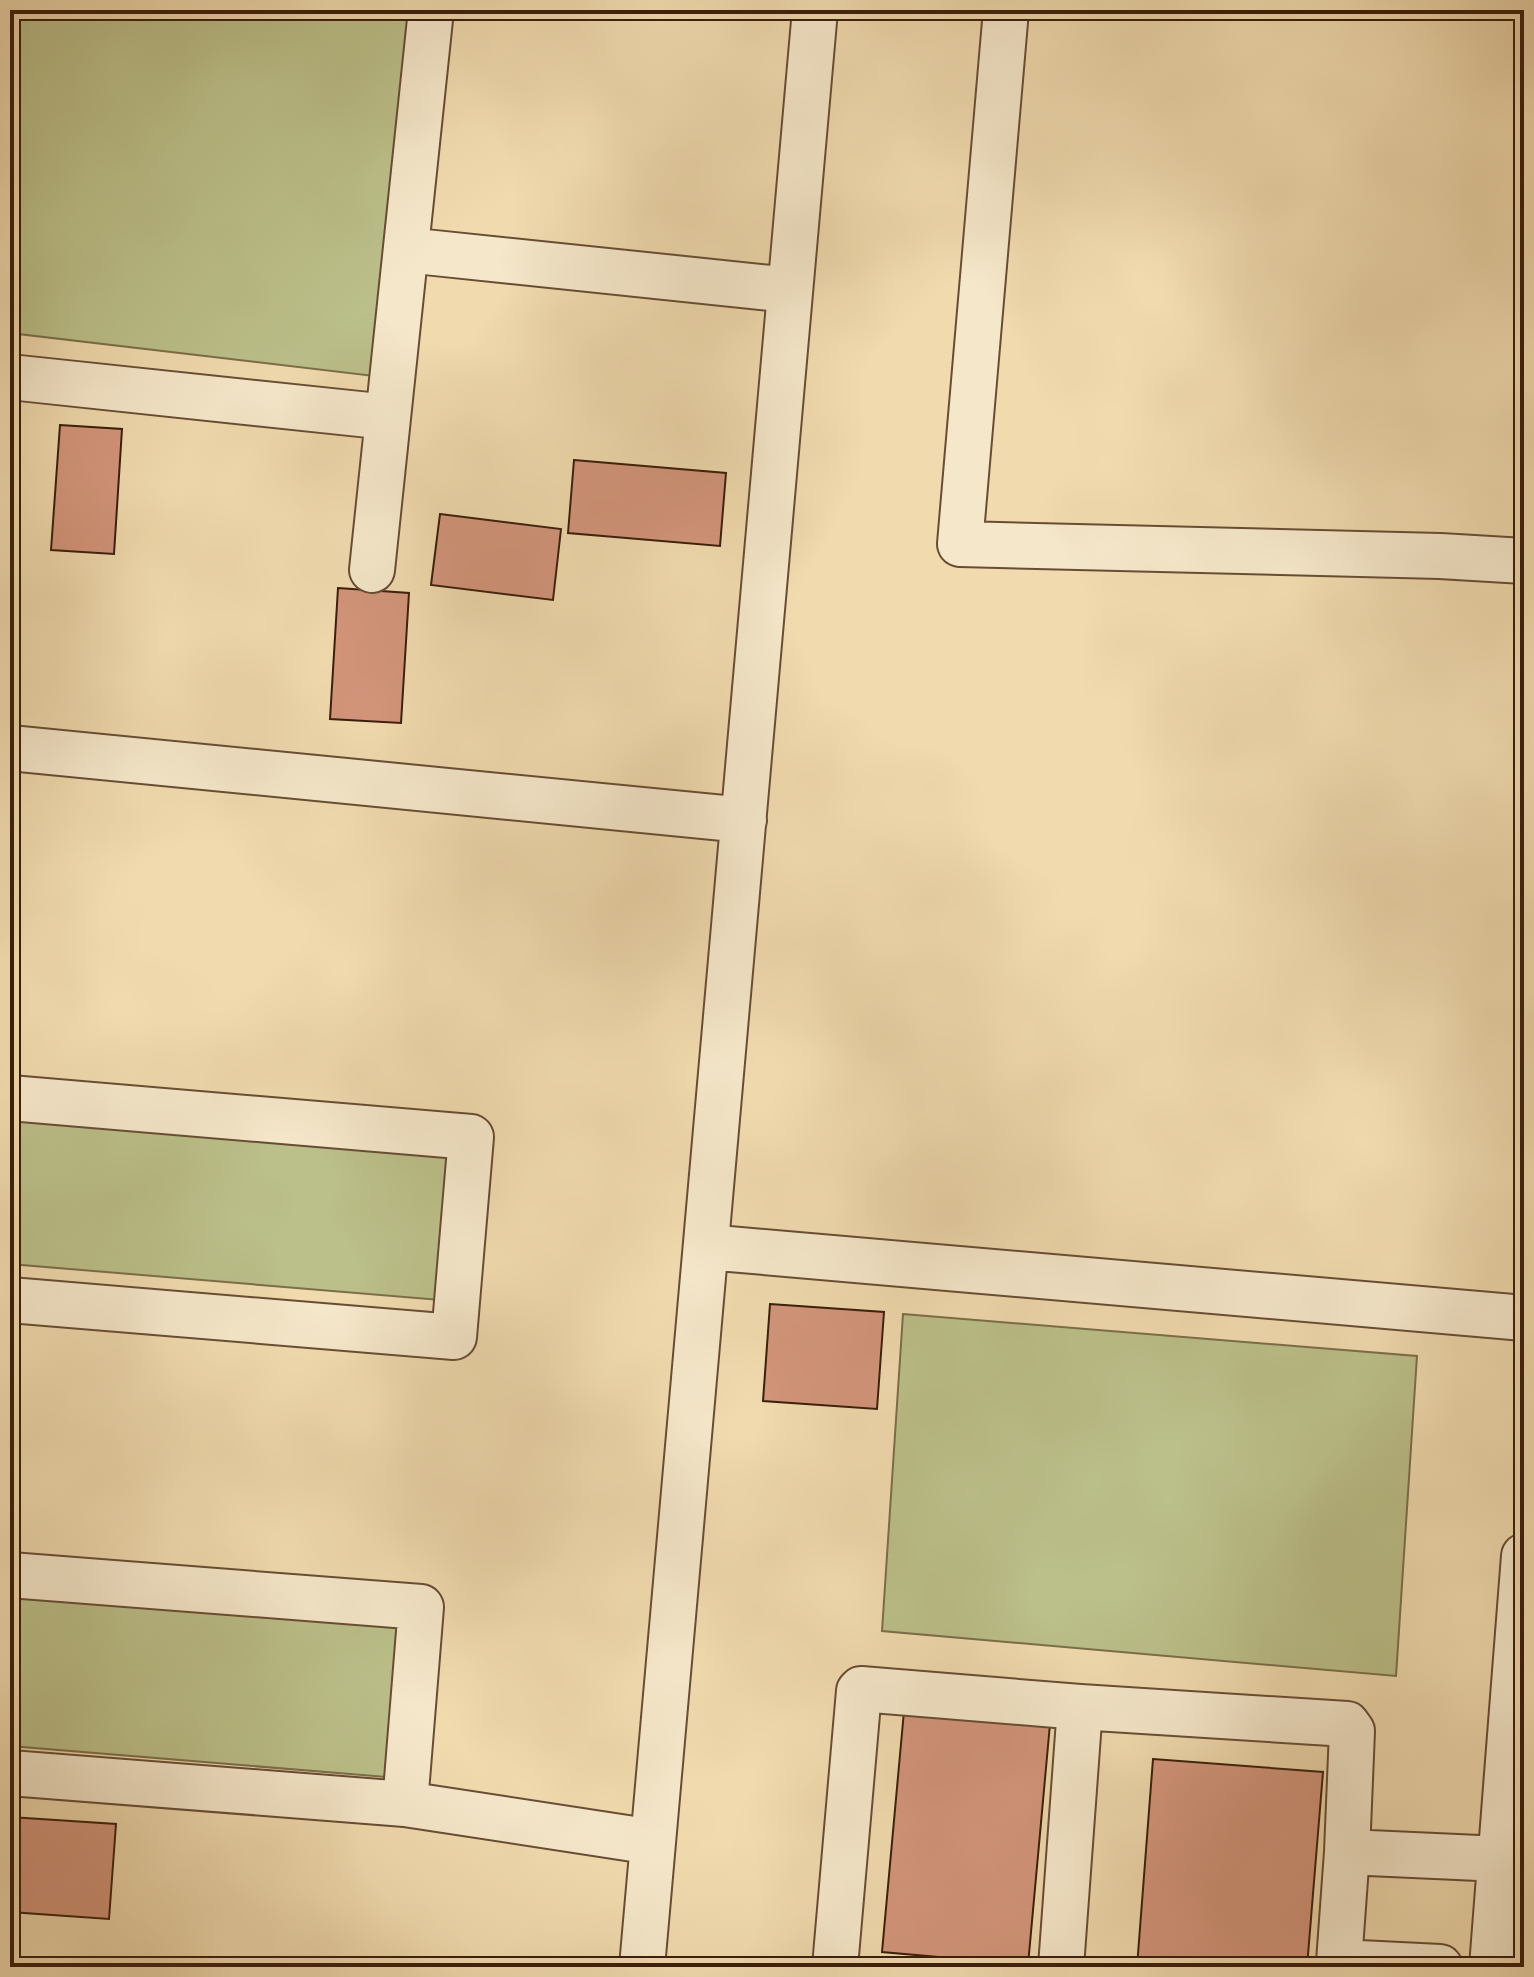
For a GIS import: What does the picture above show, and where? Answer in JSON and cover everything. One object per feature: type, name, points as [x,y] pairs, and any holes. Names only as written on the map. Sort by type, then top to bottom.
[{"type":"street","points":[[372,570],[431,10]]},
{"type":"street","points":[[642,1967],[815,10]]},
{"type":"street","points":[[1006,10],[960,544],[1440,556],[1524,561]]},
{"type":"street","points":[[406,250],[790,290]]},
{"type":"street","points":[[10,377],[388,417]]},
{"type":"street","points":[[10,748],[744,820]]},
{"type":"street","points":[[10,1098],[471,1137],[454,1337],[10,1300]]},
{"type":"street","points":[[706,1247],[1524,1318]]},
{"type":"street","points":[[1492,1967],[1524,1556]]},
{"type":"street","points":[[10,1575],[421,1607],[405,1804]]},
{"type":"street","points":[[835,1967],[861,1689],[1347,1724],[1352,1731],[1339,1964],[1440,1967]]},
{"type":"street","points":[[1061,1967],[1080,1707]]},
{"type":"street","points":[[10,1773],[405,1804],[653,1842]]},
{"type":"street","points":[[1347,1852],[1501,1859]]},
{"type":"green space","points":[[10,10],[418,10],[382,377],[10,333]]},
{"type":"green space","points":[[10,1107],[448,1145],[440,1300],[10,1264]]},
{"type":"green space","points":[[903,1314],[1417,1356],[1396,1676],[882,1631]]},
{"type":"green space","points":[[10,1595],[407,1626],[398,1778],[10,1746]]},
{"type":"building","points":[[60,425],[122,429],[114,554],[51,550]]},
{"type":"building","points":[[574,460],[726,473],[720,546],[568,533]]},
{"type":"building","points":[[440,514],[561,529],[553,600],[431,585]]},
{"type":"building","points":[[338,588],[409,593],[401,723],[330,719]]},
{"type":"building","points":[[770,1304],[884,1312],[877,1409],[763,1401]]},
{"type":"building","points":[[904,1711],[1050,1724],[1028,1965],[882,1952]]},
{"type":"building","points":[[1153,1759],[1323,1772],[1307,1967],[1137,1967]]},
{"type":"building","points":[[10,1817],[116,1824],[109,1919],[10,1912]]}]
